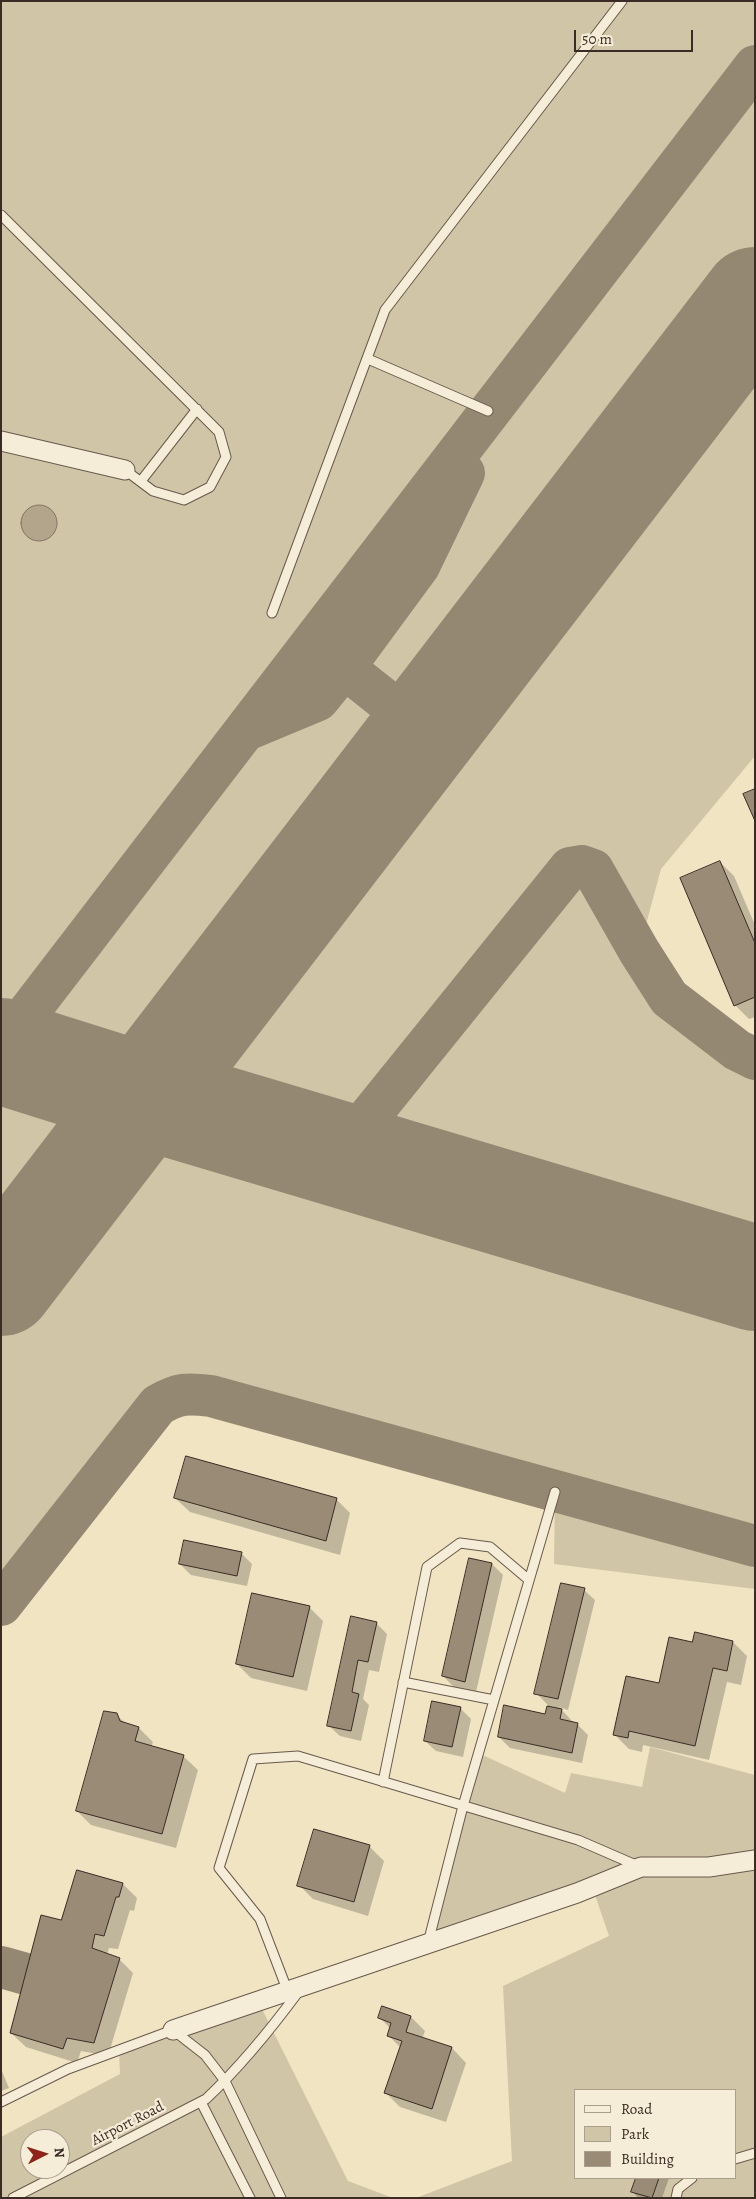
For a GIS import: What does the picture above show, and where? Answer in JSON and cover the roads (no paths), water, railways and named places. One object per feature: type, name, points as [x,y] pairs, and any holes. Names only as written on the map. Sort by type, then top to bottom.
[{"type":"street","points":[[1,441],[125,470]]},
{"type":"street","points":[[173,2030],[577,1892],[640,1868],[709,1867],[755,1860]]},
{"type":"lane","points":[[272,613],[385,310],[622,1]]},
{"type":"lane","points":[[1,215],[219,432],[226,457],[210,487],[184,500],[153,491],[125,470]]},
{"type":"lane","points":[[368,359],[488,411]]},
{"type":"lane","points":[[141,481],[197,409]]},
{"type":"lane","points":[[428,1943],[463,1806],[555,1492]]},
{"type":"lane","points":[[382,1782],[427,1567],[460,1543],[490,1547],[529,1580]]},
{"type":"lane","points":[[403,1682],[494,1700]]},
{"type":"lane","points":[[295,1989],[260,1919],[219,1868],[252,1759],[298,1756],[578,1840],[640,1868]]},
{"type":"lane","name":"Airport Road","points":[[13,2198],[201,2102],[225,2081],[273,2026],[295,1989]]},
{"type":"lane","points":[[1,2102],[68,2069],[173,2030],[205,2054],[225,2081],[236,2109],[281,2198]]},
{"type":"lane","points":[[201,2102],[250,2198]]},
{"type":"lane","points":[[736,2159],[755,2153]]},
{"type":"lane","points":[[676,2198],[678,2189],[691,2179]]}]
